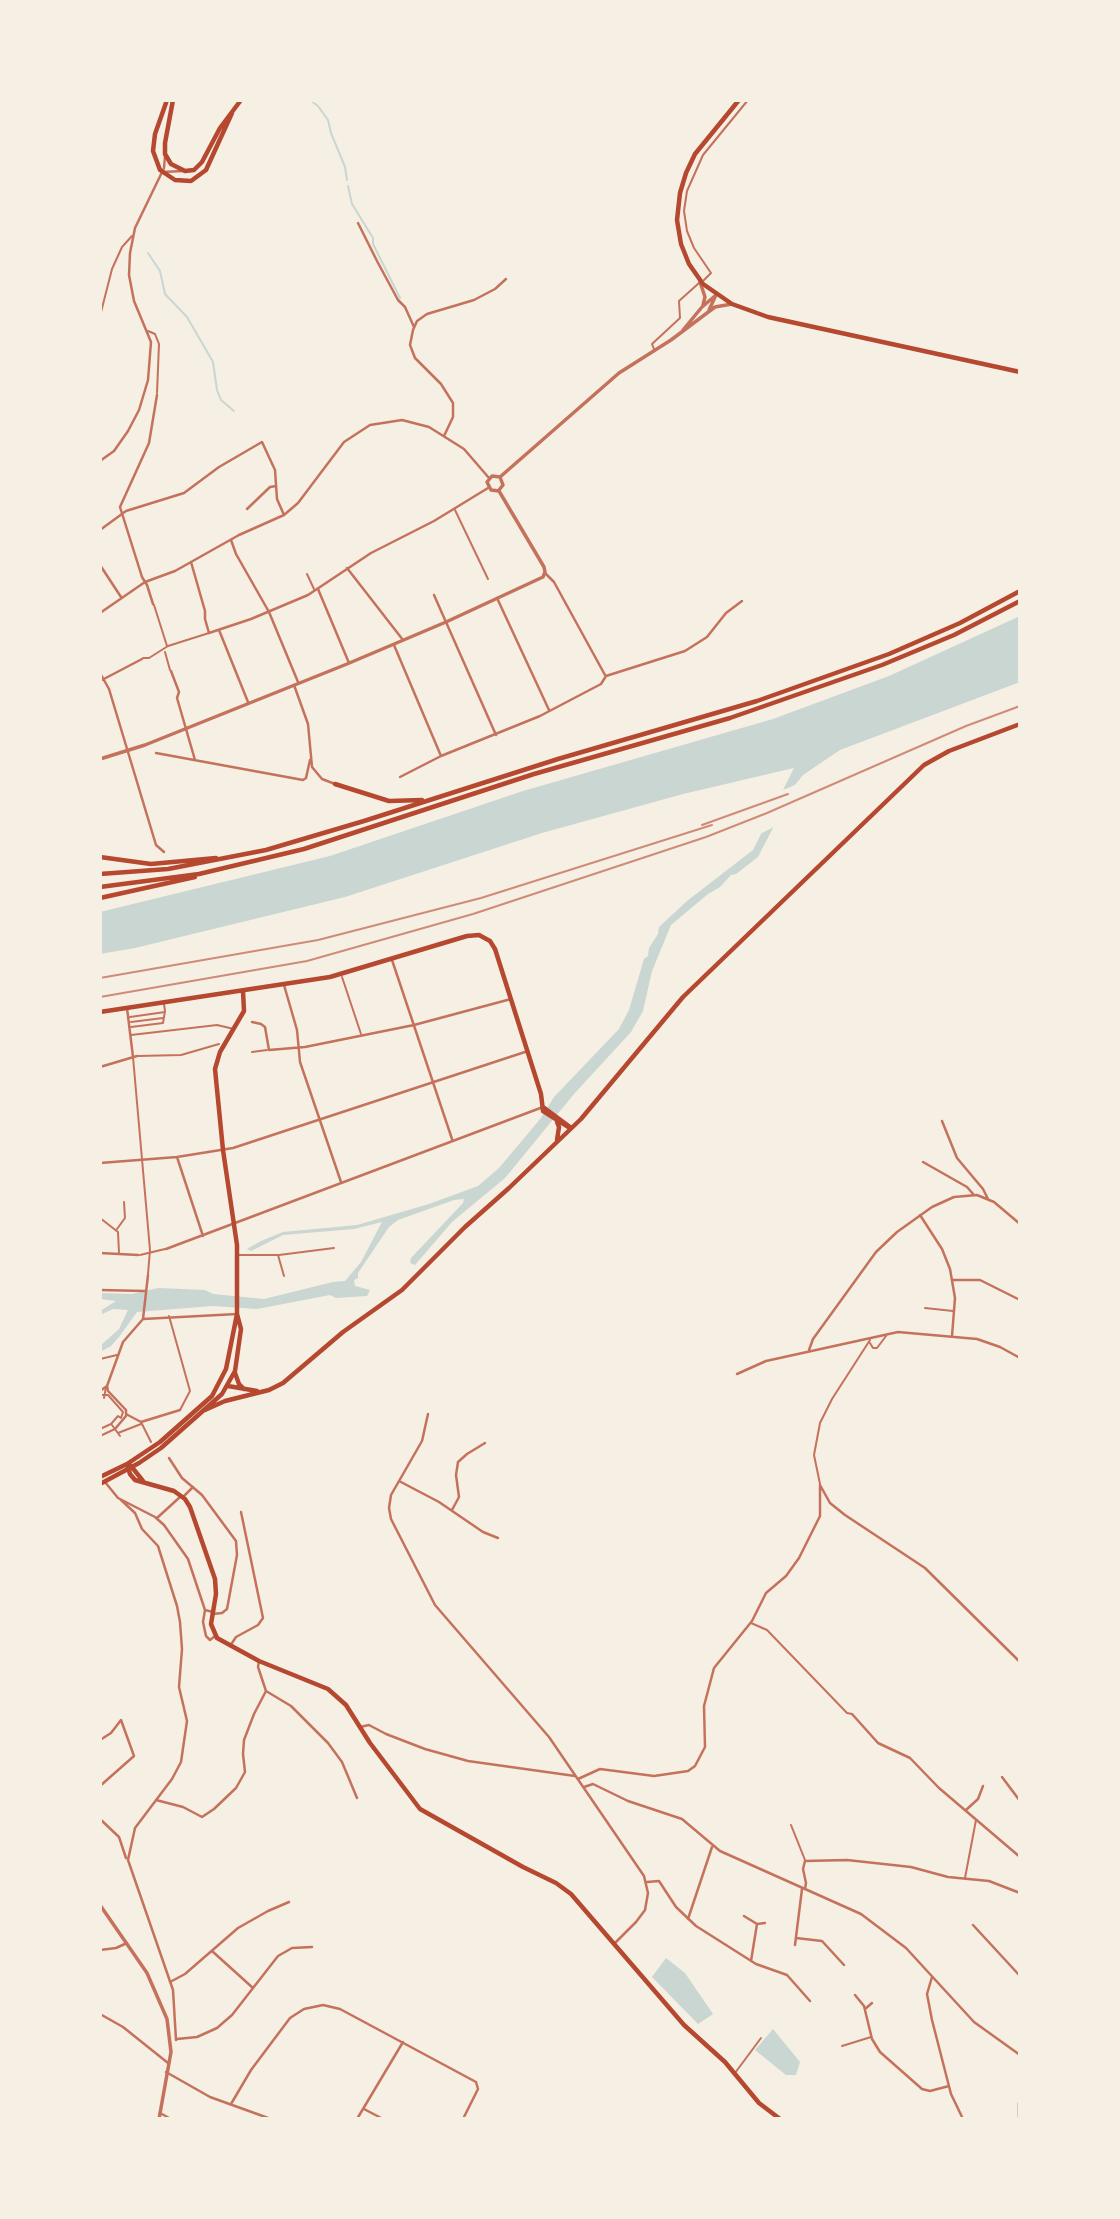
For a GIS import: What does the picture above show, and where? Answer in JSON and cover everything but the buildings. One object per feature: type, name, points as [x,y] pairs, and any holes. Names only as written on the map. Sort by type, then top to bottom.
[{"type":"main road","points":[[167,100],[153,145],[154,158],[161,173],[183,182],[202,175],[212,160],[232,113]]},
{"type":"main road","points":[[173,100],[164,143],[165,155],[171,164],[183,171],[194,170],[199,165],[242,100]]},
{"type":"main road","points":[[739,100],[695,154],[680,193],[677,219],[680,239],[687,260],[706,290],[751,312],[792,324],[1020,372]]},
{"type":"main road","points":[[100,874],[161,870],[241,855],[329,832],[814,682],[932,635],[1020,591]]},
{"type":"main road","points":[[100,898],[188,879],[324,843],[545,771],[789,699],[911,653],[1020,601]]},
{"type":"main road","points":[[205,1410],[265,1391],[287,1380],[338,1336],[402,1290],[461,1230],[581,1119],[679,1002],[925,765],[949,751],[1020,724]]},
{"type":"main road","points":[[335,784],[389,801],[433,798]]},
{"type":"main road","points":[[100,857],[151,864],[241,855]]},
{"type":"main road","points":[[100,887],[155,881],[226,868]]},
{"type":"main road","points":[[100,1012],[341,974],[471,935],[482,936],[488,939],[495,949],[544,1109],[569,1128]]},
{"type":"main road","points":[[129,1467],[216,1390],[230,1356],[237,1312],[237,1255],[215,1064],[244,1011],[243,991]]},
{"type":"main road","points":[[557,1141],[558,1120]]},
{"type":"main road","points":[[102,1481],[142,1462],[158,1451],[205,1410],[225,1388],[235,1371],[241,1323],[237,1312]]},
{"type":"main road","points":[[235,1371],[239,1384],[248,1391]]},
{"type":"main road","points":[[222,1379],[230,1395],[240,1397]]},
{"type":"main road","points":[[216,1390],[225,1388],[265,1391]]},
{"type":"main road","points":[[142,1462],[139,1469],[143,1481]]},
{"type":"main road","points":[[129,1467],[143,1481],[182,1496],[192,1511],[213,1571],[216,1588],[212,1627],[215,1636],[259,1661],[326,1688],[346,1705],[417,1806],[567,1891],[591,1915],[680,2021],[721,2058],[758,2103],[780,2119]]},
{"type":"main road","points":[[1020,2103],[1020,2119]]},
{"type":"street","points":[[655,350],[652,344],[680,318],[679,301],[711,273],[694,248],[687,231],[684,203],[692,177],[706,149],[748,100]]},
{"type":"street","points":[[100,461],[121,442],[141,404],[152,354],[152,342],[135,307],[130,281],[130,253],[133,236],[161,173],[165,155]]},
{"type":"street","points":[[161,173],[168,170],[183,171]]},
{"type":"street","points":[[358,223],[414,327]]},
{"type":"street","points":[[100,316],[112,269],[122,247],[133,236]]},
{"type":"street","points":[[444,436],[453,417],[454,406],[441,384],[415,358],[410,345],[414,327],[427,314],[474,300],[506,279]]},
{"type":"street","points":[[702,307],[706,290]]},
{"type":"street","points":[[682,332],[702,307],[716,295]]},
{"type":"street","points":[[708,312],[716,295]]},
{"type":"street","points":[[500,477],[601,387],[708,312],[721,305],[732,304]]},
{"type":"street","points":[[147,331],[155,334],[159,344],[157,395],[149,443],[137,474],[121,503],[122,513],[167,646]]},
{"type":"street","points":[[100,613],[145,582],[172,573],[231,540],[284,515],[298,503],[344,442],[366,426],[406,420],[424,425],[468,453],[489,478]]},
{"type":"street","points":[[100,530],[122,513],[184,493],[219,467],[263,442],[274,466],[278,502],[284,515]]},
{"type":"street","points":[[499,491],[494,492],[488,488],[487,482],[495,475],[500,477]]},
{"type":"street","points":[[499,491],[503,485],[500,477]]},
{"type":"street","points":[[247,509],[270,487],[276,486]]},
{"type":"street","points":[[101,680],[149,658],[167,646],[269,612],[316,589],[347,568],[488,488]]},
{"type":"street","points":[[499,491],[606,676]]},
{"type":"street","points":[[454,509],[488,579]]},
{"type":"street","points":[[156,753],[303,780],[306,778],[310,760],[308,724],[296,685],[269,612],[236,554],[231,540]]},
{"type":"street","points":[[191,562],[209,633]]},
{"type":"street","points":[[100,565],[121,598]]},
{"type":"street","points":[[347,568],[403,640]]},
{"type":"street","points":[[307,573],[349,663]]},
{"type":"street","points":[[100,759],[187,729],[394,645],[541,578],[545,573]]},
{"type":"street","points":[[435,595],[496,735]]},
{"type":"street","points":[[497,598],[549,711]]},
{"type":"street","points":[[400,777],[441,756],[549,711],[601,684],[606,676],[687,649],[706,638],[726,613],[742,601]]},
{"type":"street","points":[[219,629],[249,704]]},
{"type":"street","points":[[394,645],[441,756]]},
{"type":"street","points":[[164,650],[179,692],[177,698],[195,760]]},
{"type":"street","points":[[100,673],[101,680],[108,689],[156,845],[164,852]]},
{"type":"street","points":[[310,760],[317,775],[335,784]]},
{"type":"street","points":[[393,960],[452,1140]]},
{"type":"street","points":[[341,974],[361,1035]]},
{"type":"street","points":[[284,984],[297,1030],[300,1062],[341,1182]]},
{"type":"street","points":[[252,1052],[298,1047],[414,1025],[511,999]]},
{"type":"street","points":[[130,1022],[163,1023],[163,1003]]},
{"type":"street","points":[[127,1008],[135,1056],[150,1253],[143,1319]]},
{"type":"street","points":[[130,1022],[165,1012]]},
{"type":"street","points":[[252,1023],[265,1027],[268,1050]]},
{"type":"street","points":[[131,1035],[217,1025],[234,1029]]},
{"type":"street","points":[[100,1067],[135,1056],[181,1055],[219,1044]]},
{"type":"street","points":[[100,1163],[177,1157],[223,1150],[528,1051]]},
{"type":"street","points":[[100,1253],[138,1255],[166,1249],[452,1140],[544,1109]]},
{"type":"street","points":[[942,1121],[957,1158],[988,1199]]},
{"type":"street","points":[[177,1157],[203,1236]]},
{"type":"street","points":[[923,1162],[967,1187],[974,1195]]},
{"type":"street","points":[[809,1350],[813,1339],[866,1265],[895,1234],[919,1215],[951,1198],[974,1195],[988,1199],[1020,1224]]},
{"type":"street","points":[[117,1230],[125,1218],[124,1202]]},
{"type":"street","points":[[919,1215],[942,1249],[953,1280],[952,1336]]},
{"type":"street","points":[[100,1217],[117,1230],[118,1255]]},
{"type":"street","points":[[237,1255],[278,1255],[334,1248]]},
{"type":"street","points":[[278,1255],[284,1276]]},
{"type":"street","points":[[953,1280],[980,1280],[1020,1300]]},
{"type":"street","points":[[100,1290],[145,1291]]},
{"type":"street","points":[[925,1308],[954,1311]]},
{"type":"street","points":[[104,1398],[117,1354],[124,1340],[143,1319],[237,1312]]},
{"type":"street","points":[[111,1424],[119,1435],[142,1423],[180,1410],[186,1402],[190,1391],[169,1316]]},
{"type":"street","points":[[737,1374],[761,1362],[890,1333],[914,1332],[984,1341],[1020,1358]]},
{"type":"street","points":[[870,1342],[873,1348],[878,1348],[890,1333]]},
{"type":"street","points":[[360,1727],[369,1725],[425,1749],[468,1762],[577,1778],[601,1768],[654,1776],[686,1772],[693,1768],[705,1747],[704,1706],[717,1664],[750,1623],[765,1594],[786,1576],[799,1558],[817,1523],[821,1508],[820,1485],[814,1455],[820,1423],[832,1399],[872,1337]]},
{"type":"street","points":[[100,1359],[117,1354]]},
{"type":"street","points":[[100,1393],[107,1386]]},
{"type":"street","points":[[107,1386],[126,1414],[142,1423],[151,1442]]},
{"type":"street","points":[[100,1393],[105,1394],[123,1412],[121,1418],[118,1416],[111,1424],[100,1429]]},
{"type":"street","points":[[100,1436],[115,1429],[126,1414]]},
{"type":"street","points":[[428,1415],[422,1441],[390,1500],[391,1519],[430,1599],[543,1731],[647,1882],[648,1898],[644,1912],[614,1944]]},
{"type":"street","points":[[452,1510],[459,1495],[457,1465],[467,1454],[485,1443]]},
{"type":"street","points":[[169,1458],[183,1478],[202,1495],[232,1533],[237,1546],[227,1609],[222,1613],[205,1610]]},
{"type":"street","points":[[102,1481],[121,1500],[157,1518],[188,1559],[205,1610],[203,1618],[206,1636],[210,1640],[215,1636]]},
{"type":"street","points":[[399,1481],[452,1510],[479,1530],[498,1538]]},
{"type":"street","points":[[820,1485],[831,1504],[925,1568],[1020,1662]]},
{"type":"street","points":[[157,1518],[193,1487]]},
{"type":"street","points":[[821,1508],[831,1504]]},
{"type":"street","points":[[128,1860],[135,1828],[176,1774],[181,1762],[187,1725],[179,1687],[182,1644],[178,1609],[159,1548],[142,1529],[132,1507]]},
{"type":"street","points":[[230,1646],[236,1637],[258,1625],[263,1618],[241,1512]]},
{"type":"street","points":[[750,1623],[767,1630],[878,1743],[910,1758],[939,1788],[1020,1855]]},
{"type":"street","points":[[259,1661],[258,1667],[266,1691],[291,1706],[327,1741],[342,1762],[357,1798]]},
{"type":"street","points":[[156,1800],[183,1807],[201,1816],[214,1809],[233,1791],[245,1772],[244,1740],[266,1691]]},
{"type":"street","points":[[100,1740],[111,1733],[121,1720],[134,1756],[100,1786]]},
{"type":"street","points":[[1002,1777],[1020,1801]]},
{"type":"street","points":[[584,1787],[593,1784],[635,1804],[682,1819],[712,1847],[864,1916],[906,1948],[976,2024],[1020,2055]]},
{"type":"street","points":[[966,1810],[978,1799],[983,1786]]},
{"type":"street","points":[[100,1819],[119,1837],[175,2003],[173,2040],[159,2119]]},
{"type":"street","points":[[965,1878],[976,1819]]},
{"type":"street","points":[[791,1825],[805,1861],[803,1869],[806,1883],[795,1945]]},
{"type":"street","points":[[688,1919],[712,1847]]},
{"type":"street","points":[[805,1861],[874,1862],[992,1881],[1020,1894]]},
{"type":"street","points":[[647,1882],[659,1881],[676,1907],[688,1919],[751,1961],[787,1975],[810,2001]]},
{"type":"street","points":[[170,1982],[182,1976],[238,1928],[289,1902]]},
{"type":"street","points":[[100,1905],[147,1973],[162,2004],[173,2040]]},
{"type":"street","points":[[744,1916],[757,1924],[765,1923]]},
{"type":"street","points":[[751,1961],[757,1924]]},
{"type":"street","points":[[973,1925],[1020,1976]]},
{"type":"street","points":[[796,1938],[821,1941],[844,1965]]},
{"type":"street","points":[[100,1950],[127,1943]]},
{"type":"street","points":[[173,2040],[194,2038],[214,2030],[232,2015],[283,1952],[298,1947],[312,1947]]},
{"type":"street","points":[[212,1951],[253,1988]]},
{"type":"street","points":[[932,1977],[928,1997],[949,2086],[963,2119]]},
{"type":"street","points":[[855,1995],[865,2009],[871,2037],[877,2049],[919,2088],[928,2091],[949,2086]]},
{"type":"street","points":[[865,2009],[872,2003]]},
{"type":"street","points":[[231,2104],[243,2081],[295,2014],[308,2007],[323,2005],[336,2007],[478,2084],[463,2119]]},
{"type":"street","points":[[100,2014],[123,2027],[168,2063]]},
{"type":"street","points":[[842,2046],[871,2037]]},
{"type":"street","points":[[734,2074],[761,2038]]},
{"type":"street","points":[[357,2119],[403,2042]]},
{"type":"street","points":[[166,2072],[205,2094],[271,2119]]},
{"type":"street","points":[[363,2109],[383,2119]]},
{"type":"street","points":[[160,2113],[171,2119]]},
{"type":"shaded area","points":[[1020,616],[1020,682],[840,750],[803,775],[795,785],[758,857],[731,875],[720,887],[671,925],[652,971],[643,1011],[631,1032],[574,1094],[505,1178],[452,1222],[415,1265],[410,1263],[411,1258],[464,1199],[398,1220],[389,1227],[358,1273],[358,1278],[354,1280],[355,1286],[370,1290],[367,1296],[336,1298],[330,1295],[257,1309],[213,1306],[137,1312],[111,1346],[100,1352],[100,1346],[119,1329],[128,1310],[113,1309],[100,1315],[100,1311],[116,1301],[100,1299],[100,1293],[132,1294],[158,1288],[205,1290],[213,1294],[264,1299],[345,1281],[361,1262],[382,1222],[354,1229],[283,1235],[251,1251],[247,1249],[283,1232],[357,1225],[429,1204],[478,1186],[499,1168],[541,1118],[554,1097],[619,1029],[629,1010],[644,959],[648,956],[659,927],[687,901],[753,850],[794,768],[683,794],[542,833],[345,897],[135,948],[100,954],[100,912],[330,856],[523,791],[773,719],[889,676]]},
{"type":"shaded area","points":[[666,1958],[685,1973],[713,2014],[698,2024],[652,1977]]},
{"type":"shaded area","points":[[773,2029],[800,2062],[796,2075],[786,2075],[755,2050]]},
{"type":"pier","points":[[802,782],[778,825],[758,835],[778,792]]},
{"type":"waterway","points":[[310,100],[328,120],[347,180]]},
{"type":"waterway","points":[[348,186],[352,204],[373,238],[373,244],[400,298]]},
{"type":"waterway","points":[[148,253],[160,271],[165,294],[187,317],[213,362],[221,400],[234,411]]},
{"type":"railway","points":[[100,997],[307,961],[473,914],[706,837],[966,726],[1020,706]]},
{"type":"railway","points":[[702,825],[788,794]]},
{"type":"railway","points":[[100,978],[318,940],[481,898],[712,825]]}]
